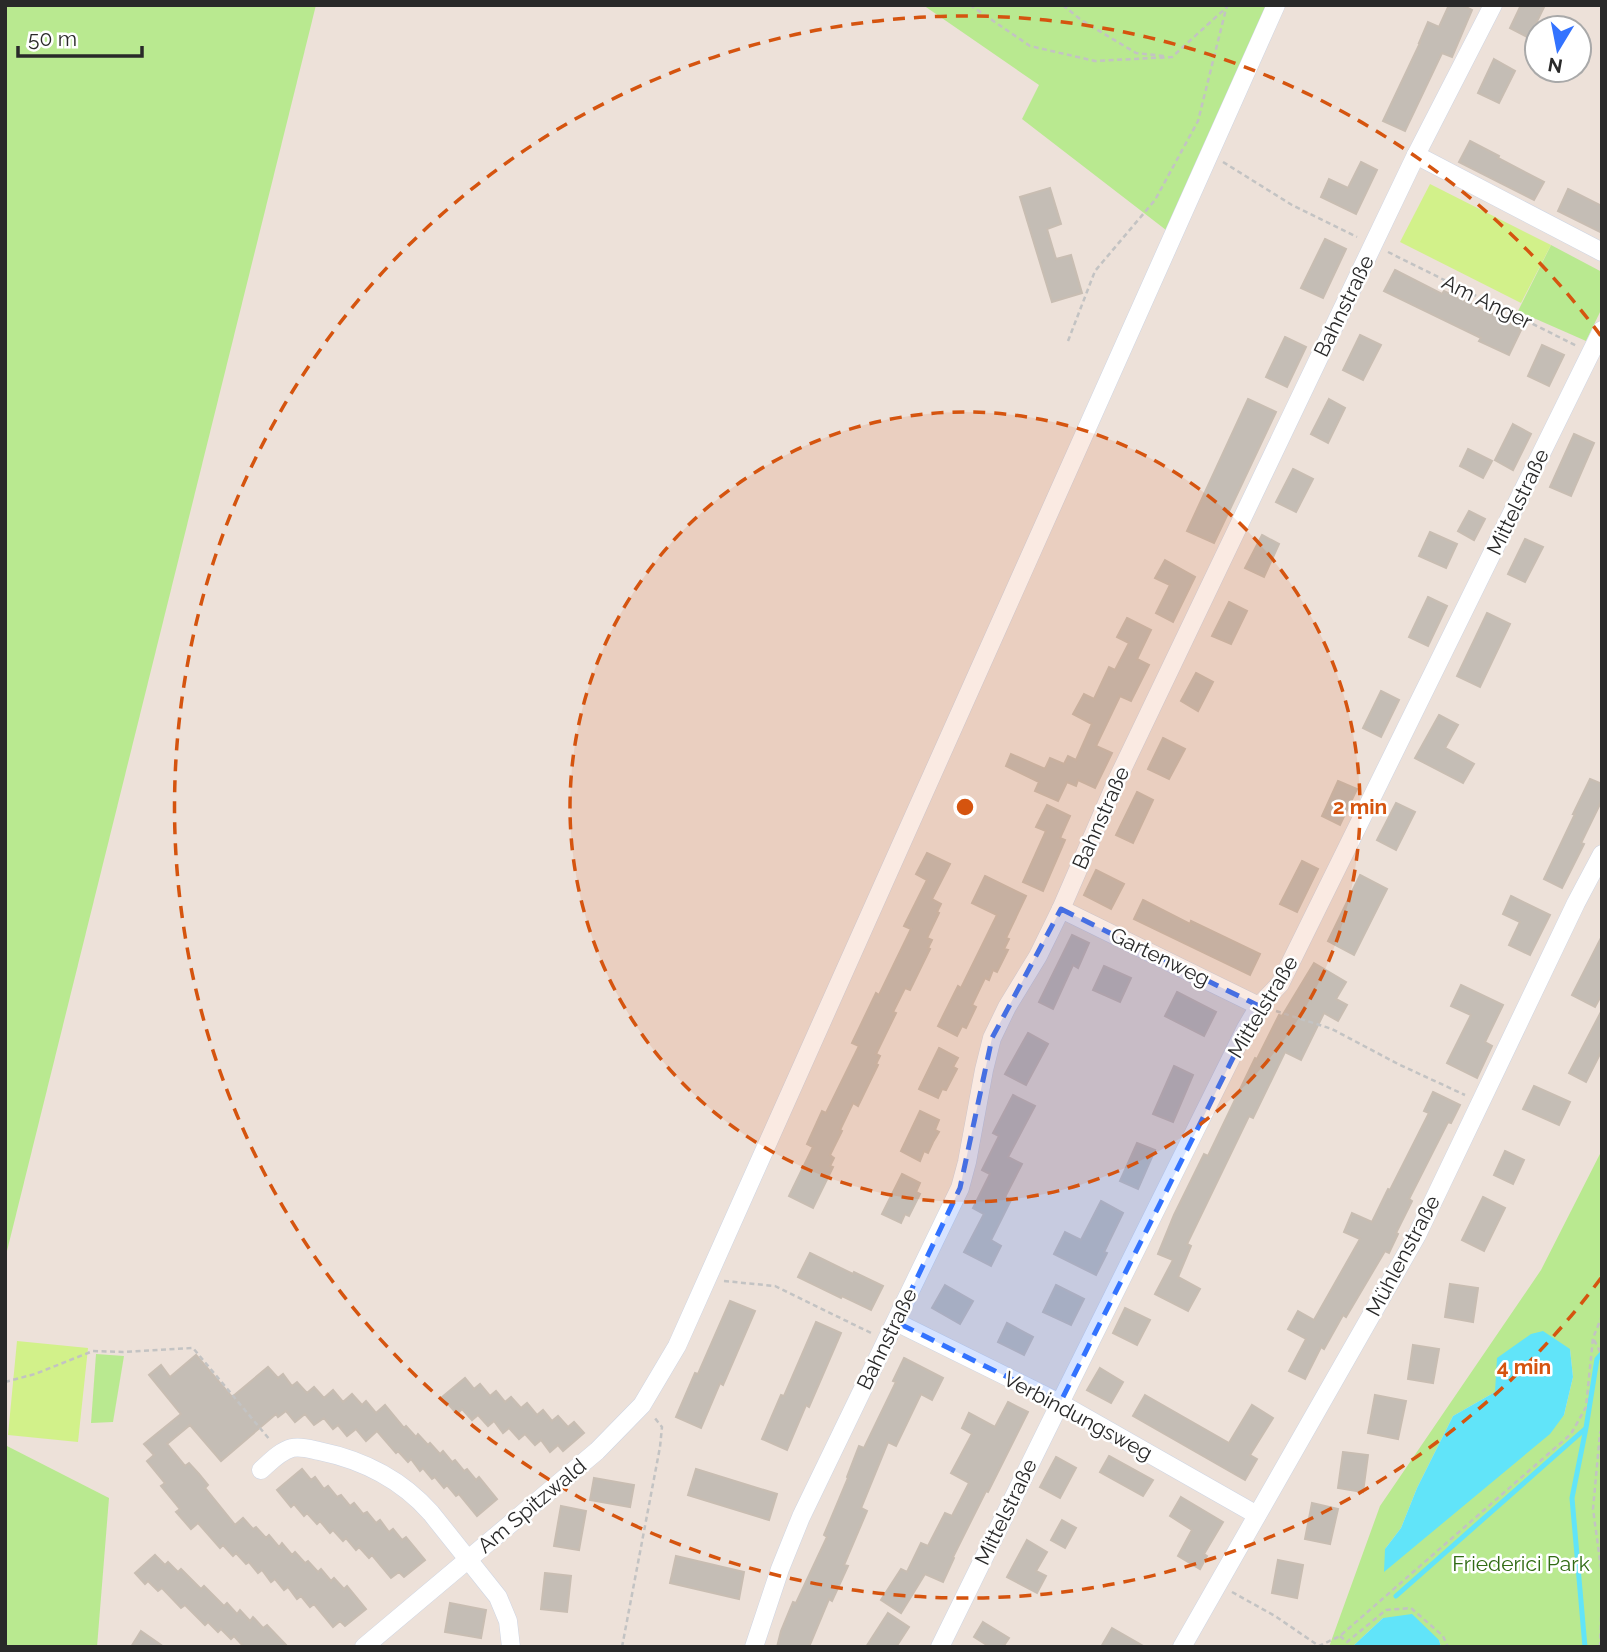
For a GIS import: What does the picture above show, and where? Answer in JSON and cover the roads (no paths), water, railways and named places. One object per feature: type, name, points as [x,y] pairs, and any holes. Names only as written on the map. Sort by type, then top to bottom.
[{"type":"street","name":"Am Spitzwald","points":[[364,1647],[597,1451],[642,1405],[677,1346],[1276,5]]},
{"type":"street","name":"Bahnstraße","points":[[754,1647],[801,1517],[960,1188],[992,1038],[1061,909],[1117,780],[1416,155],[1493,5]]},
{"type":"street","points":[[1416,155],[1602,252]]},
{"type":"street","name":"Mittelstraße","points":[[940,1647],[1240,1040],[1259,1006],[1280,984],[1602,330]]},
{"type":"street","name":"Mühlenstraße","points":[[1182,1647],[1417,1235],[1602,854]]},
{"type":"street","name":"Gartenweg","points":[[1061,909],[1259,1006]]},
{"type":"street","name":"Verbindungsweg","points":[[896,1322],[1060,1403],[1257,1515]]},
{"type":"street","points":[[261,1470],[281,1453],[293,1448],[304,1448],[352,1460],[384,1474],[406,1489],[426,1507],[493,1589],[509,1621],[511,1647]]},
{"type":"water","points":[[1543,1331],[1570,1349],[1573,1377],[1564,1415],[1550,1434],[1384,1572],[1385,1549],[1401,1528],[1417,1488],[1453,1416],[1495,1392],[1497,1358],[1531,1334]]},
{"type":"water","points":[[1412,1614],[1439,1640],[1441,1647],[1352,1647],[1383,1618]]},
{"type":"waterway","points":[[1585,1647],[1572,1498],[1597,1359],[1602,1353]]},
{"type":"waterway","points":[[1396,1596],[1585,1429]]},
{"type":"park label","name":"Friederici Park","points":[[1521,1564]]}]
